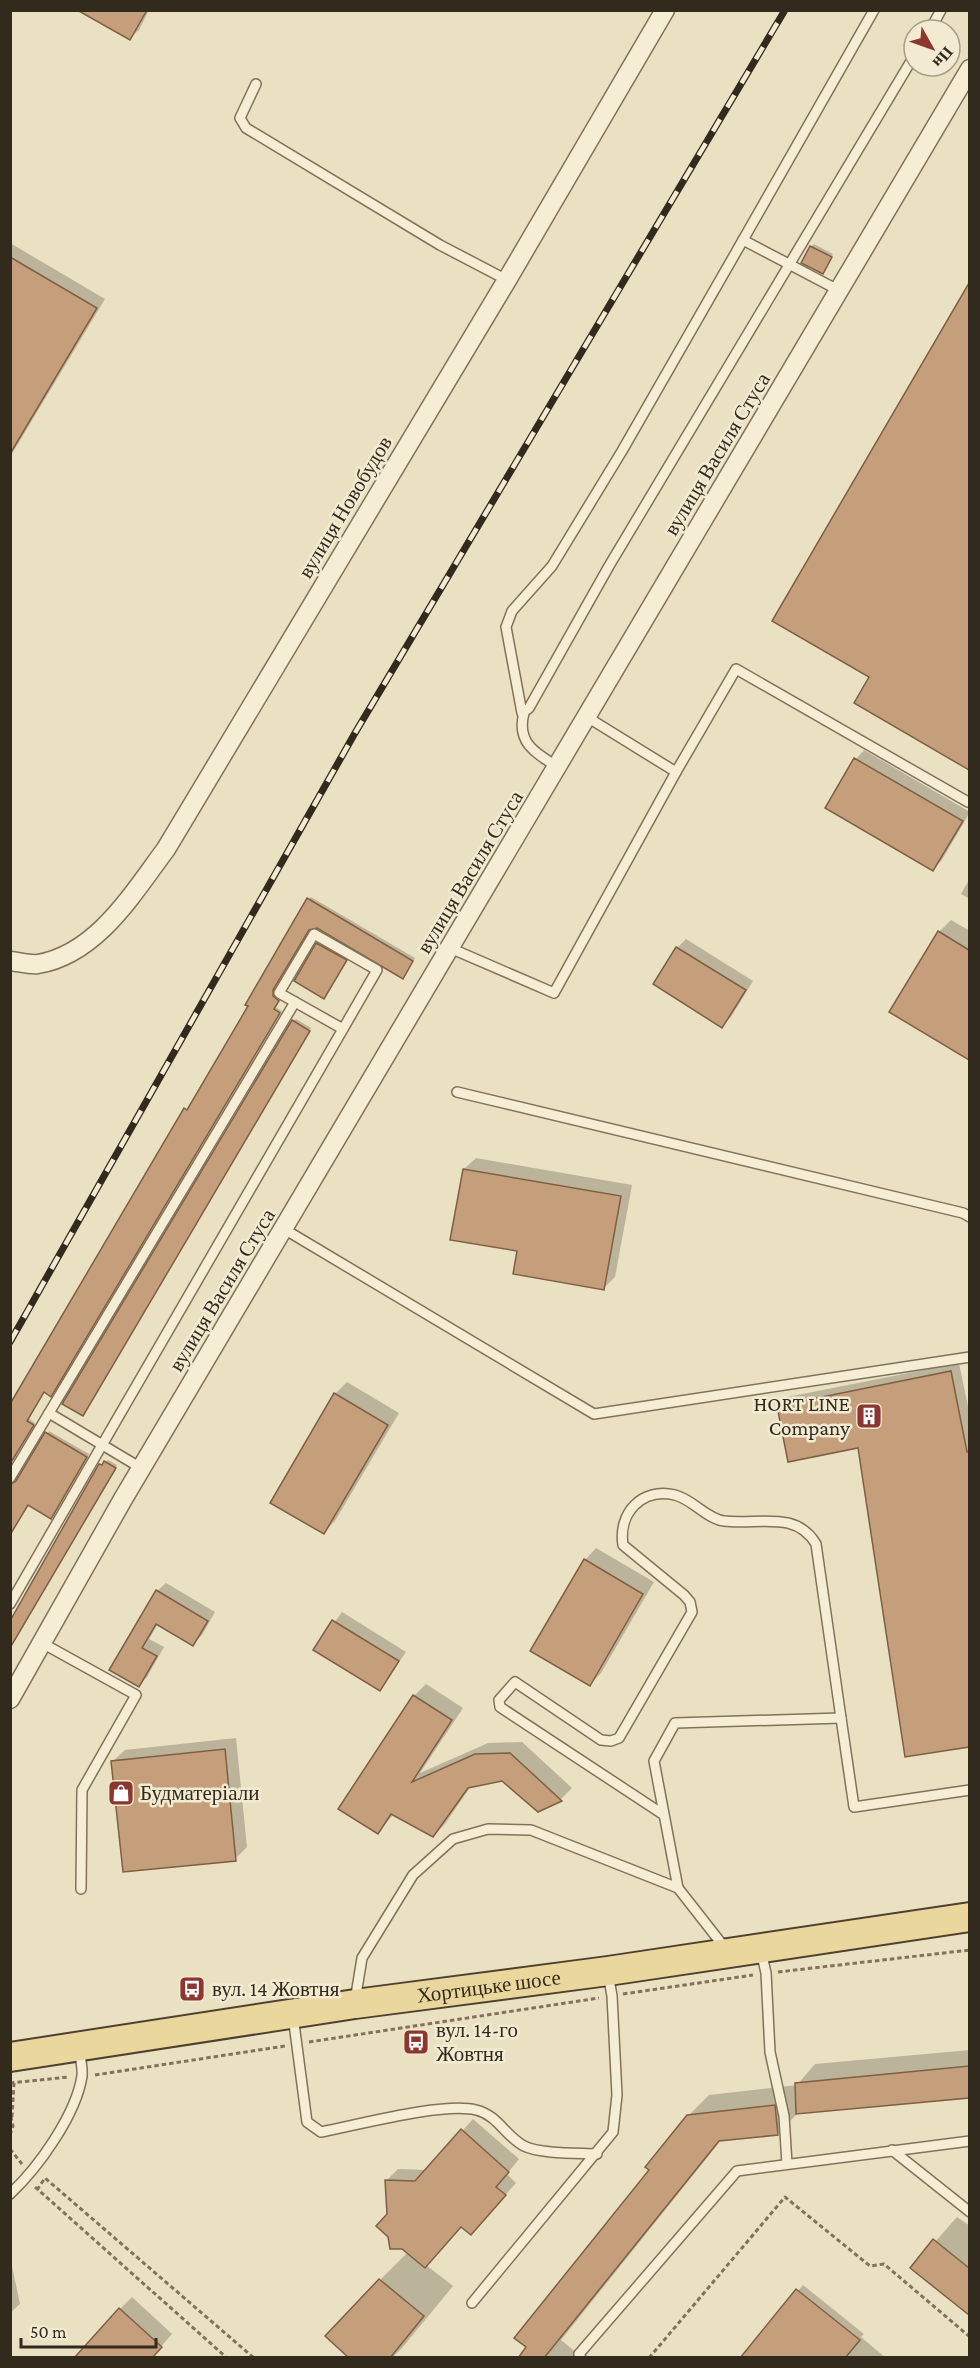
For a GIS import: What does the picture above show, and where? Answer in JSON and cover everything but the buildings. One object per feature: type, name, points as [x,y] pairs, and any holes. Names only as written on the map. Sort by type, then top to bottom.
[{"type":"main road","name":"Хортицьке шосе","points":[[12,2074],[79,2046],[355,2004],[610,1984],[730,1953],[764,1961],[969,1917]]},
{"type":"street","name":"вулиця Новобудов","points":[[10,961],[37,964],[66,955],[91,940],[131,896],[166,849],[507,280],[665,10]]},
{"type":"street","name":"вулиця Василя Стуса","points":[[10,1699],[141,1468],[840,291],[969,69]]},
{"type":"lane","points":[[524,712],[519,708],[506,627],[512,611],[552,566],[622,451],[874,10]]},
{"type":"lane","points":[[558,767],[526,744],[521,723],[524,712],[902,76]]},
{"type":"lane","points":[[256,84],[240,118],[246,128],[383,212],[507,280]]},
{"type":"lane","points":[[743,240],[840,291]]},
{"type":"lane","points":[[450,948],[554,993],[676,772],[736,669],[968,802]]},
{"type":"lane","points":[[587,717],[676,772]]},
{"type":"lane","points":[[10,1604],[104,1446],[377,970],[314,934],[279,993],[343,1029]]},
{"type":"lane","points":[[10,1478],[295,1002]]},
{"type":"lane","points":[[457,1092],[951,1210],[969,1217]]},
{"type":"lane","points":[[284,1229],[594,1414],[969,1358]]},
{"type":"lane","points":[[49,1413],[141,1468]]},
{"type":"lane","points":[[664,1815],[500,1707],[498,1702],[515,1682],[601,1740],[611,1741],[619,1737],[692,1611],[690,1602],[684,1595],[623,1545],[621,1532],[623,1520],[636,1502],[656,1495],[674,1495],[721,1521],[795,1522],[808,1530],[816,1544],[854,1807],[969,1790]]},
{"type":"lane","points":[[42,1642],[136,1695],[82,1791],[81,1890]]},
{"type":"lane","points":[[730,1953],[678,1888],[654,1761],[675,1723],[841,1718]]},
{"type":"lane","points":[[355,2004],[362,1958],[413,1875],[453,1839],[488,1829],[531,1830],[678,1888]]},
{"type":"lane","points":[[764,1961],[770,2052],[784,2116],[787,2164]]},
{"type":"lane","points":[[472,2303],[613,2132],[617,2109],[610,1984]]},
{"type":"lane","points":[[293,2013],[307,2122],[321,2132],[454,2107],[478,2110],[496,2119],[523,2145],[535,2149],[597,2154]]},
{"type":"lane","points":[[10,2194],[29,2175],[65,2122],[82,2076],[79,2046]]},
{"type":"lane","points":[[581,2358],[579,2354],[737,2171],[969,2141]]},
{"type":"lane","points":[[892,2150],[969,2212]]},
{"type":"path","points":[[10,2135],[13,2127],[12,2074],[82,2076],[297,2044],[610,1984],[764,1961],[969,1950]]},
{"type":"path","points":[[227,2358],[37,2190],[45,2178],[254,2358]]},
{"type":"path","points":[[649,2358],[785,2197],[870,2266],[884,2264],[969,2337]]},
{"type":"railway","points":[[10,1342],[355,733],[785,10]]},
{"type":"place","name":"HORT LINE Company","points":[[869,1416]]},
{"type":"place","name":"Будматеріали","points":[[121,1793]]},
{"type":"place","name":"вул. 14 Жовтня","points":[[192,1989]]},
{"type":"place","name":"вул. 14-го Жовтня","points":[[416,2042]]}]
